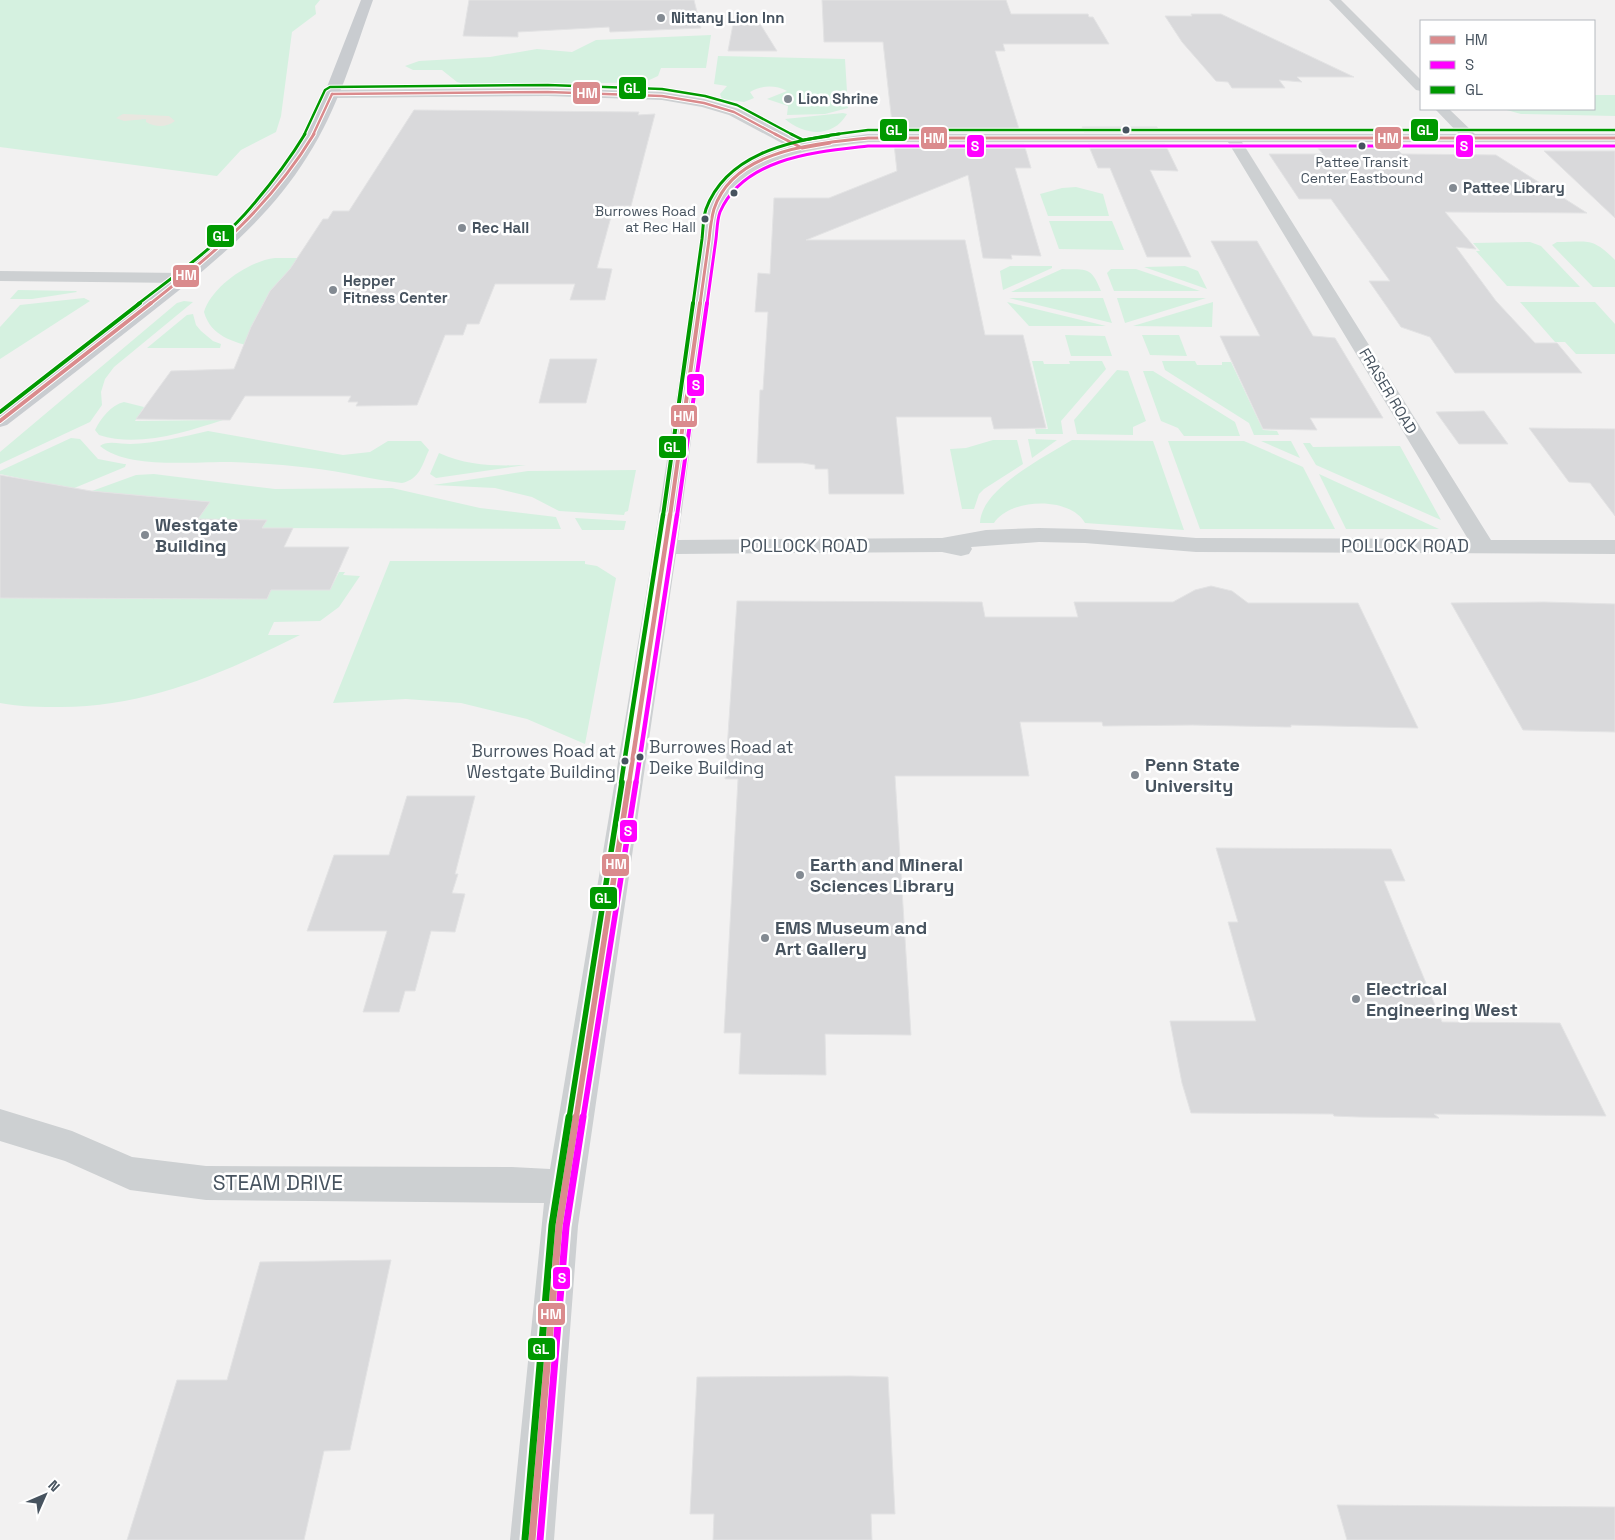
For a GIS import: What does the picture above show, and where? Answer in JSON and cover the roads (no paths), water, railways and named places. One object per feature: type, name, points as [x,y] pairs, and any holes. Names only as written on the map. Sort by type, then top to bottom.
[{"type":"main road","points":[[0,421],[182,278],[248,222],[265,205],[301,156],[332,94],[367,0]]},
{"type":"street","points":[[1335,0],[1420,86]]},
{"type":"street","points":[[332,94],[548,92],[662,96],[734,112],[802,148]]},
{"type":"street","points":[[1443,110],[1472,139]]},
{"type":"street","points":[[532,1540],[559,1226],[665,547],[713,211],[718,195],[737,175],[757,164],[802,148],[868,138],[1615,138]]},
{"type":"street","name":"FRASER ROAD","points":[[1232,138],[1484,547]]},
{"type":"street","points":[[0,276],[182,278]]},
{"type":"street","name":"POLLOCK ROAD","points":[[665,547],[942,545],[970,551],[1041,553],[1126,552],[1196,545],[1615,547]]},
{"type":"street","name":"STEAM DRIVE","points":[[0,1126],[72,1147],[130,1173],[206,1183],[512,1184],[565,1186]]},
{"type":"place","name":"Nittany Lion Inn","points":[[661,18]]},
{"type":"place","name":"Lion Shrine","points":[[788,99]]},
{"type":"place","name":"Pattee Transit Center Eastbound","points":[[1362,146]]},
{"type":"place","name":"Pattee Library","points":[[1453,188]]},
{"type":"place","name":"Burrowes Road at Rec Hall","points":[[705,219]]},
{"type":"place","name":"Rec Hall","points":[[462,228]]},
{"type":"place","name":"Hepper Fitness Center","points":[[333,290]]},
{"type":"place","name":"Westgate Building","points":[[145,535]]},
{"type":"place","name":"Burrowes Road at Deike Building","points":[[640,757]]},
{"type":"place","name":"Burrowes Road at Westgate Building","points":[[625,761]]},
{"type":"place","name":"Penn State University","points":[[1135,775]]},
{"type":"place","name":"Earth and Mineral Sciences Library","points":[[800,875]]},
{"type":"place","name":"EMS Museum and Art Gallery","points":[[765,938]]},
{"type":"place","name":"Electrical Engineering West","points":[[1356,999]]}]
